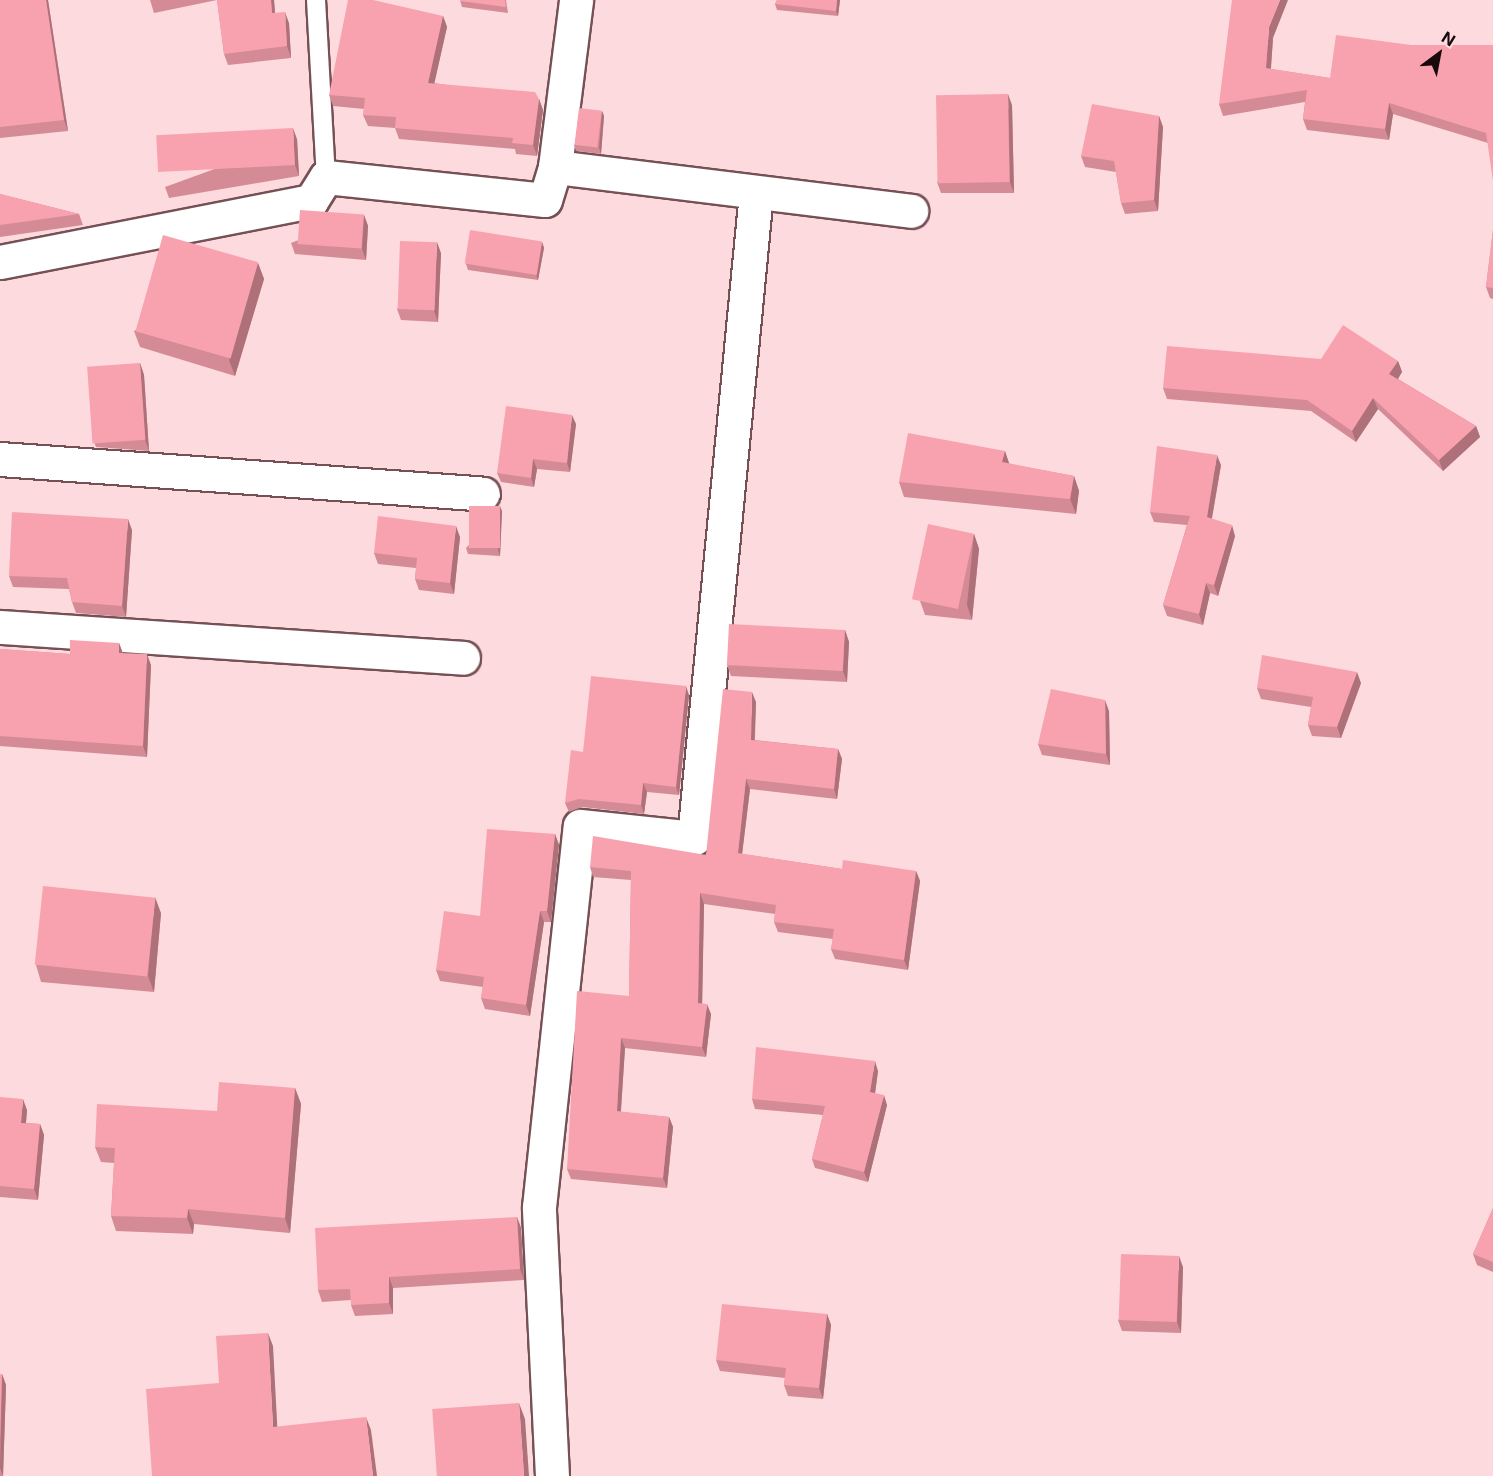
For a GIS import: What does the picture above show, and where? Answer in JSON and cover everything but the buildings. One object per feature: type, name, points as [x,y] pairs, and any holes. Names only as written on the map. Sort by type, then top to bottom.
[{"type":"street","points":[[0,262],[311,201],[326,177],[545,200],[555,167],[576,0]]},
{"type":"street","points":[[555,167],[911,211]]},
{"type":"street","points":[[552,1476],[539,1207],[580,826],[694,838],[756,193]]},
{"type":"street","points":[[0,459],[483,494]]},
{"type":"street","points":[[0,627],[463,658]]},
{"type":"lane","points":[[316,0],[326,177]]}]
